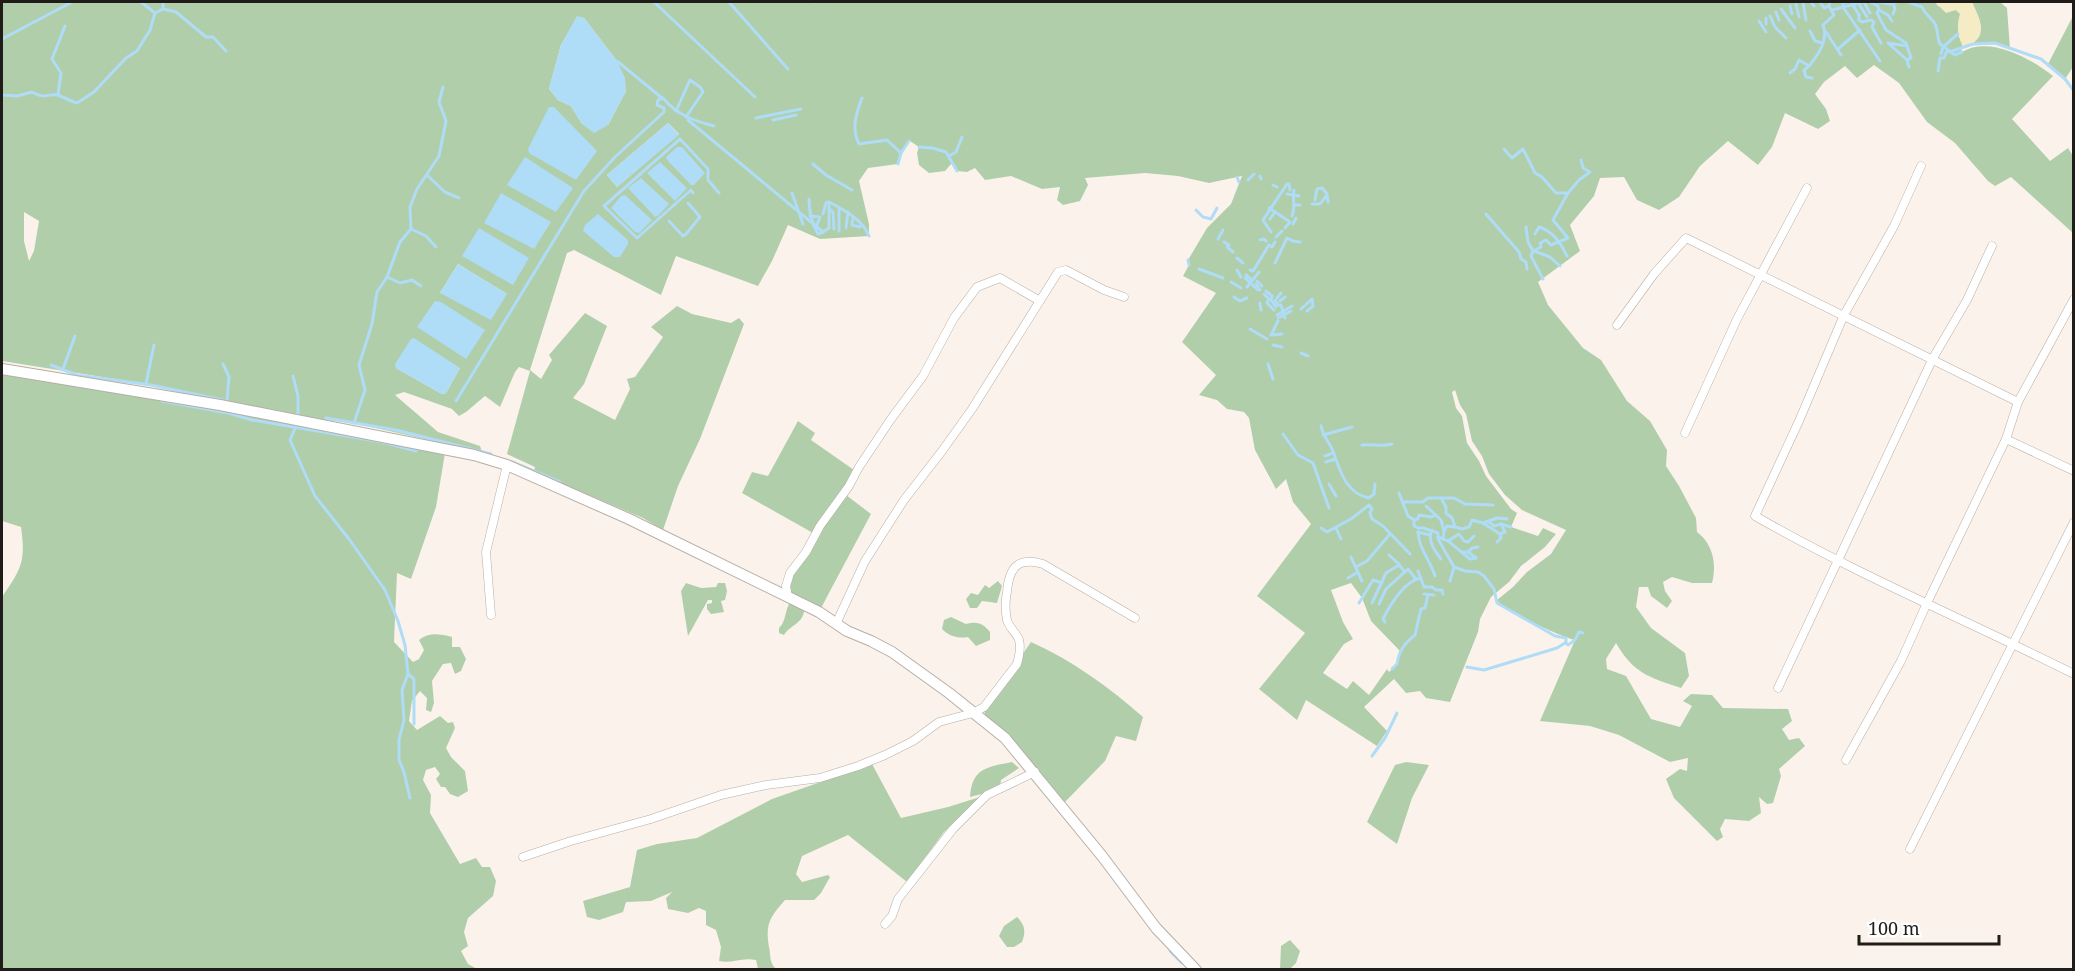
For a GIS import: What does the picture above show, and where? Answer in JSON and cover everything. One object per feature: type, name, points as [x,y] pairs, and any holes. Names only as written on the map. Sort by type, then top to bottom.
[{"type":"street","points":[[1922,166],[1894,226],[1844,315],[1755,516],[1836,560],[2073,674]]},
{"type":"street","points":[[1685,433],[1737,319],[1807,188]]},
{"type":"street","points":[[1617,326],[1654,274],[1686,238],[1933,358],[2018,402]]},
{"type":"street","points":[[1778,688],[1836,560],[1933,358],[1967,300],[1992,246]]},
{"type":"street","points":[[836,624],[865,561],[904,500],[972,409],[1058,272],[1066,270],[1104,290],[1124,297]]},
{"type":"street","points":[[788,597],[786,586],[790,573],[806,552],[820,526],[849,486],[891,419],[923,376],[954,318],[977,287],[1000,278],[1041,301]]},
{"type":"street","points":[[1846,760],[1901,661],[2006,439],[2018,402],[2073,299]]},
{"type":"street","points":[[2,369],[220,405],[474,455],[507,465],[662,535],[819,612],[846,632],[891,652],[1005,738],[1108,863],[1156,928],[1196,969]]},
{"type":"street","points":[[2006,439],[2073,471]]},
{"type":"street","points":[[491,615],[486,552],[507,465]]},
{"type":"street","points":[[1910,849],[2073,522]]},
{"type":"street","points":[[523,857],[651,819],[721,795],[766,785],[820,778],[858,766],[885,756],[913,741],[939,722],[984,707],[1017,664],[1019,657],[1019,639],[1008,624],[1005,604],[1008,578],[1013,569],[1022,562],[1031,561],[1043,564],[1135,618]]},
{"type":"street","points":[[885,924],[892,916],[898,899],[959,823],[987,795],[1035,772]]},
{"type":"green space","points":[[2,2],[1935,2],[1938,6],[1956,10],[1961,14],[1958,34],[1963,47],[1962,52],[1973,47],[1985,46],[2010,51],[2053,76],[2012,119],[2050,161],[2068,148],[2073,156],[2073,233],[2011,177],[1995,186],[1988,181],[1955,143],[1927,122],[1899,83],[1874,65],[1857,78],[1845,66],[1824,82],[1815,94],[1826,109],[1830,121],[1818,129],[1785,113],[1772,147],[1758,165],[1728,141],[1700,166],[1679,197],[1659,210],[1637,200],[1624,177],[1600,178],[1594,196],[1570,225],[1580,251],[1538,282],[1548,305],[1583,348],[1601,360],[1627,401],[1650,421],[1667,450],[1666,466],[1696,518],[1697,532],[1707,542],[1714,562],[1712,583],[1692,583],[1672,577],[1663,582],[1665,591],[1672,601],[1667,608],[1651,596],[1648,587],[1639,587],[1636,607],[1651,628],[1685,653],[1689,676],[1681,688],[1643,673],[1629,662],[1616,643],[1606,659],[1607,669],[1626,676],[1651,719],[1680,727],[1692,706],[1683,701],[1691,694],[1712,695],[1723,708],[1788,709],[1792,721],[1782,729],[1789,740],[1799,738],[1805,746],[1779,769],[1781,776],[1773,803],[1767,804],[1759,797],[1761,813],[1749,821],[1725,819],[1720,829],[1723,837],[1717,841],[1674,798],[1666,779],[1680,769],[1687,771],[1688,758],[1670,762],[1619,735],[1590,726],[1540,721],[1575,640],[1520,616],[1497,600],[1527,572],[1551,554],[1566,530],[1522,510],[1505,495],[1489,474],[1482,456],[1472,441],[1466,414],[1455,390],[1452,392],[1456,408],[1462,416],[1467,443],[1486,476],[1511,509],[1517,513],[1511,527],[1538,536],[1543,528],[1556,534],[1491,597],[1480,619],[1478,632],[1450,702],[1426,698],[1420,691],[1406,693],[1394,679],[1364,707],[1387,731],[1377,746],[1306,700],[1297,720],[1259,689],[1305,633],[1257,596],[1311,524],[1293,502],[1286,479],[1276,489],[1255,450],[1249,418],[1244,412],[1227,409],[1217,400],[1199,395],[1216,375],[1182,342],[1216,293],[1183,276],[1189,265],[1188,260],[1207,228],[1231,204],[1242,176],[1209,183],[1178,176],[1145,173],[1085,178],[1088,185],[1080,201],[1063,205],[1057,200],[1060,187],[1042,189],[1011,176],[985,180],[975,168],[967,172],[957,171],[952,163],[945,171],[929,173],[919,165],[917,153],[919,147],[910,141],[901,153],[898,164],[868,168],[859,181],[869,224],[869,236],[820,239],[788,225],[758,286],[676,256],[661,295],[574,250],[567,253],[530,370],[541,379],[552,360],[549,355],[585,313],[607,326],[584,384],[573,398],[615,420],[630,389],[627,379],[635,377],[663,337],[651,327],[677,306],[692,314],[731,323],[739,318],[744,324],[700,439],[678,486],[663,530],[643,518],[534,472],[535,467],[507,454],[530,371],[519,367],[500,407],[485,396],[459,416],[452,409],[404,392],[395,395],[438,432],[480,446],[482,452],[354,423],[316,419],[146,384],[2,361]],"holes":[[[577,17],[584,18],[617,61],[626,91],[608,125],[582,124],[571,106],[558,100],[549,89],[561,45]],[[668,123],[679,134],[617,187],[607,175]],[[24,212],[39,221],[34,251],[29,261],[24,241]],[[458,264],[507,294],[440,293]],[[396,368],[460,368],[446,393],[442,394]],[[1351,583],[1362,598],[1371,621],[1400,651],[1397,664],[1389,672],[1387,669],[1369,695],[1353,681],[1347,689],[1323,673],[1344,644],[1353,639],[1343,622],[1331,590]]]},
{"type":"green space","points":[[1972,2],[2000,2],[2007,8],[2010,49],[1995,43],[1973,44],[1981,28]]},
{"type":"green space","points":[[2073,16],[2073,67],[2065,79],[2047,66]]},
{"type":"green space","points":[[2,372],[181,401],[445,453],[436,507],[411,579],[397,573],[394,642],[413,662],[419,659],[424,650],[419,640],[423,637],[434,634],[452,637],[452,647],[460,647],[466,659],[461,671],[455,674],[451,663],[443,664],[432,681],[434,703],[431,712],[426,710],[427,698],[420,691],[412,701],[409,721],[417,730],[440,716],[448,723],[453,722],[455,728],[446,748],[451,757],[465,771],[468,791],[458,797],[450,794],[445,787],[441,787],[436,779],[440,774],[435,767],[426,770],[423,780],[431,795],[430,813],[460,864],[476,858],[482,867],[490,867],[496,881],[493,896],[468,918],[464,932],[468,946],[461,951],[468,964],[477,969],[2,969],[2,597],[18,572],[23,549],[21,527],[2,521]]},
{"type":"green space","points":[[798,421],[815,433],[811,440],[854,470],[848,485],[813,533],[742,493],[752,472],[768,476]]},
{"type":"green space","points":[[846,495],[871,514],[821,608],[791,595],[790,585],[810,544]]},
{"type":"green space","points":[[998,581],[1002,586],[997,603],[982,601],[977,608],[970,608],[966,599],[971,593],[978,595],[985,585],[989,588]]},
{"type":"green space","points":[[686,583],[701,588],[716,587],[718,583],[725,583],[727,591],[725,600],[721,601],[724,612],[711,614],[707,609],[707,604],[712,603],[712,600],[708,600],[688,636],[681,591]]},
{"type":"green space","points":[[790,602],[804,610],[802,618],[784,635],[779,633],[779,628]]},
{"type":"green space","points":[[951,617],[966,624],[982,625],[990,632],[990,640],[976,646],[968,637],[957,637],[948,633],[942,629],[944,620]]},
{"type":"green space","points":[[1031,642],[1090,675],[1143,717],[1136,741],[1116,736],[1105,761],[1065,802],[1032,763],[985,715],[984,710]]},
{"type":"green space","points":[[1012,762],[1019,768],[1001,780],[1000,786],[970,797],[971,787],[978,774],[988,768]]},
{"type":"green space","points":[[1406,762],[1429,765],[1412,798],[1397,844],[1367,822],[1395,765]]},
{"type":"green space","points":[[872,764],[901,818],[983,796],[944,832],[907,882],[848,835],[802,856],[796,874],[802,882],[828,875],[830,877],[814,900],[785,900],[772,916],[768,927],[768,939],[771,962],[776,969],[758,969],[756,960],[719,961],[721,947],[716,930],[706,925],[706,911],[699,908],[688,913],[668,909],[666,898],[672,892],[651,901],[626,902],[623,912],[599,920],[587,917],[583,901],[630,887],[637,850],[657,844],[697,838],[772,799]]},
{"type":"green space","points":[[1017,917],[1024,928],[1022,942],[1014,947],[1007,947],[999,936],[1004,926]]},
{"type":"green space","points":[[1290,940],[1300,951],[1296,963],[1290,969],[1280,969],[1281,946]]},
{"type":"sand","points":[[1935,2],[1972,2],[1981,29],[1972,44],[1963,47],[1958,30],[1960,14],[1956,10],[1946,13]]},
{"type":"water","points":[[577,16],[584,18],[617,61],[625,78],[626,91],[608,125],[594,133],[582,124],[571,106],[558,100],[549,89],[561,45]]},
{"type":"water","points":[[549,107],[554,107],[597,151],[576,180],[529,153],[528,149]]},
{"type":"water","points":[[668,123],[679,135],[617,187],[607,175]]},
{"type":"water","points":[[677,147],[682,147],[705,173],[694,185],[691,185],[666,157]]},
{"type":"water","points":[[525,157],[573,188],[556,212],[507,185]]},
{"type":"water","points":[[660,162],[687,188],[675,201],[647,173]]},
{"type":"water","points":[[641,178],[669,204],[658,216],[655,217],[628,188]]},
{"type":"water","points":[[501,193],[551,222],[534,249],[484,223]]},
{"type":"water","points":[[625,195],[652,220],[639,233],[635,232],[611,208],[621,196]]},
{"type":"water","points":[[598,214],[628,240],[620,257],[614,257],[583,231],[585,225]]},
{"type":"water","points":[[479,228],[529,258],[513,285],[462,256]]},
{"type":"water","points":[[458,264],[507,294],[491,320],[440,293]]},
{"type":"water","points":[[435,301],[441,302],[485,330],[466,359],[417,327]]},
{"type":"water","points":[[414,338],[460,368],[446,393],[442,394],[396,368],[395,364],[411,339]]},
{"type":"waterway","points":[[2,39],[72,2]]},
{"type":"waterway","points":[[141,2],[155,13]]},
{"type":"waterway","points":[[2,95],[17,96],[32,92],[43,96],[58,95],[77,103],[94,92],[126,58],[137,51],[150,30],[155,13],[163,9],[163,2]]},
{"type":"waterway","points":[[654,2],[755,97]]},
{"type":"waterway","points":[[729,2],[788,69]]},
{"type":"waterway","points":[[1803,2],[1806,20]]},
{"type":"waterway","points":[[1811,2],[1814,6]]},
{"type":"waterway","points":[[1820,2],[1824,8],[1829,6]]},
{"type":"waterway","points":[[1790,73],[1795,69],[1799,60],[1809,66],[1819,52],[1825,36],[1823,25],[1834,15],[1829,6],[1830,2]]},
{"type":"waterway","points":[[1848,2],[1843,3],[1843,7],[1880,61]]},
{"type":"waterway","points":[[1851,2],[1859,15]]},
{"type":"waterway","points":[[1832,10],[1863,2]]},
{"type":"waterway","points":[[1864,2],[1870,13]]},
{"type":"waterway","points":[[1870,2],[1878,6],[1877,13],[1886,30],[1906,43],[1911,58],[1907,60],[1909,67]]},
{"type":"waterway","points":[[1878,2],[1890,4],[1897,2]]},
{"type":"waterway","points":[[1908,2],[1922,7],[1933,21],[1940,44],[1955,55],[1962,52]]},
{"type":"waterway","points":[[1893,3],[1895,9],[1893,14]]},
{"type":"waterway","points":[[1796,4],[1799,17]]},
{"type":"waterway","points":[[1859,4],[1867,17]]},
{"type":"waterway","points":[[1790,6],[1792,14]]},
{"type":"waterway","points":[[163,9],[176,12],[206,37],[213,37],[226,51]]},
{"type":"waterway","points":[[1781,9],[1795,28]]},
{"type":"waterway","points":[[1879,10],[1888,15],[1892,21]]},
{"type":"waterway","points":[[1776,12],[1779,20]]},
{"type":"waterway","points":[[1859,14],[1859,20],[1862,22],[1871,20],[1874,22],[1872,27],[1881,43]]},
{"type":"waterway","points":[[1770,16],[1775,27],[1786,38]]},
{"type":"waterway","points":[[1766,18],[1766,24]]},
{"type":"waterway","points":[[1759,21],[1766,32]]},
{"type":"waterway","points":[[58,95],[61,73],[52,59],[65,26]]},
{"type":"waterway","points":[[1838,49],[1860,30]]},
{"type":"waterway","points":[[1810,31],[1815,41],[1823,43]]},
{"type":"waterway","points":[[1826,32],[1841,55]]},
{"type":"waterway","points":[[1941,54],[1943,47],[1958,34]]},
{"type":"waterway","points":[[1907,46],[1888,43],[1907,60]]},
{"type":"waterway","points":[[1949,52],[1973,44],[1995,43],[2041,59],[2065,79],[2074,91]]},
{"type":"waterway","points":[[1938,71],[1940,58],[1944,58],[1947,51]]},
{"type":"waterway","points":[[617,61],[662,98]]},
{"type":"waterway","points":[[1809,66],[1804,70],[1806,77],[1812,78]]},
{"type":"waterway","points":[[676,111],[690,80],[703,92],[686,117]]},
{"type":"waterway","points":[[354,423],[365,390],[359,365],[372,324],[377,292],[387,277],[400,242],[411,229],[410,207],[417,189],[439,156],[446,121],[439,102],[443,87]]},
{"type":"waterway","points":[[456,401],[584,191],[615,157],[664,112],[664,108],[657,105],[658,100],[663,98],[674,109],[686,116],[714,126]]},
{"type":"waterway","points":[[862,98],[856,115],[855,127],[859,144],[887,140],[901,153]]},
{"type":"waterway","points":[[756,118],[801,109]]},
{"type":"waterway","points":[[773,120],[796,115]]},
{"type":"waterway","points":[[688,120],[823,232],[829,228],[829,202]]},
{"type":"waterway","points":[[949,156],[956,152],[962,137]]},
{"type":"waterway","points":[[693,193],[691,190],[637,238],[604,206],[680,139],[708,169],[708,180],[719,193]]},
{"type":"waterway","points":[[898,164],[901,153],[909,141]]},
{"type":"waterway","points":[[919,147],[946,152],[957,171]]},
{"type":"waterway","points":[[1504,149],[1512,158],[1523,149],[1535,173],[1542,177],[1556,193],[1568,193],[1553,220],[1568,238],[1551,245],[1546,240],[1540,243],[1541,247],[1533,251]]},
{"type":"waterway","points":[[1568,193],[1579,180],[1590,172],[1583,168],[1581,160]]},
{"type":"waterway","points":[[813,164],[826,175],[852,190]]},
{"type":"waterway","points":[[1248,180],[1254,174]]},
{"type":"waterway","points":[[428,176],[445,192],[459,198]]},
{"type":"waterway","points":[[1237,177],[1239,182]]},
{"type":"waterway","points":[[1271,232],[1263,220],[1287,184]]},
{"type":"waterway","points":[[1289,184],[1290,190]]},
{"type":"waterway","points":[[1273,185],[1277,187]]},
{"type":"waterway","points":[[1315,200],[1317,189],[1322,188],[1327,194],[1328,202]]},
{"type":"waterway","points":[[1292,216],[1294,190]]},
{"type":"waterway","points":[[792,193],[803,224]]},
{"type":"waterway","points":[[1287,194],[1299,196]]},
{"type":"waterway","points":[[1312,204],[1320,204],[1327,195]]},
{"type":"waterway","points":[[809,199],[814,225],[818,234],[823,232]]},
{"type":"waterway","points":[[823,214],[826,203],[829,202],[857,220],[869,236]]},
{"type":"waterway","points":[[669,221],[683,236],[686,234],[700,217],[688,203]]},
{"type":"waterway","points":[[1294,205],[1300,205]]},
{"type":"waterway","points":[[1196,210],[1203,217],[1211,219],[1217,208]]},
{"type":"waterway","points":[[1269,208],[1290,222],[1285,228]]},
{"type":"waterway","points":[[829,209],[833,212],[834,229]]},
{"type":"waterway","points":[[839,209],[839,231]]},
{"type":"waterway","points":[[846,228],[848,212]]},
{"type":"waterway","points":[[1270,219],[1275,212]]},
{"type":"waterway","points":[[1486,214],[1519,252],[1521,259],[1526,262],[1527,269]]},
{"type":"waterway","points":[[810,216],[820,217],[817,225],[814,225]]},
{"type":"waterway","points":[[853,217],[852,225],[860,227],[861,224]]},
{"type":"waterway","points":[[1293,224],[1296,218]]},
{"type":"waterway","points":[[1526,227],[1528,242],[1533,251],[1531,256],[1543,279]]},
{"type":"waterway","points":[[1535,234],[1539,227],[1548,231],[1559,242],[1567,256]]},
{"type":"waterway","points":[[411,229],[426,236],[436,247]]},
{"type":"waterway","points":[[1218,239],[1223,230]]},
{"type":"waterway","points":[[1276,237],[1282,231]]},
{"type":"waterway","points":[[1275,263],[1287,238],[1300,242]]},
{"type":"waterway","points":[[1260,240],[1266,241]]},
{"type":"waterway","points":[[1224,242],[1233,252]]},
{"type":"waterway","points":[[1250,270],[1253,271],[1269,245],[1272,247],[1275,242]]},
{"type":"waterway","points":[[1534,251],[1550,257],[1560,266]]},
{"type":"waterway","points":[[1237,258],[1243,263]]},
{"type":"waterway","points":[[1188,260],[1189,265]]},
{"type":"waterway","points":[[1199,269],[1223,278]]},
{"type":"waterway","points":[[1237,270],[1241,277]]},
{"type":"waterway","points":[[1247,287],[1259,272]]},
{"type":"waterway","points":[[1246,275],[1252,280]]},
{"type":"waterway","points":[[387,277],[400,283],[412,280],[421,286]]},
{"type":"waterway","points":[[1245,278],[1258,290]]},
{"type":"waterway","points":[[1257,281],[1262,286]]},
{"type":"waterway","points":[[1231,282],[1241,288]]},
{"type":"waterway","points":[[1256,284],[1260,290]]},
{"type":"waterway","points":[[1266,291],[1272,296],[1271,300],[1276,307]]},
{"type":"waterway","points":[[1277,298],[1281,293]]},
{"type":"waterway","points":[[1264,294],[1269,299],[1267,303],[1274,310]]},
{"type":"waterway","points":[[1234,297],[1240,301],[1247,298]]},
{"type":"waterway","points":[[1280,301],[1285,297]]},
{"type":"waterway","points":[[1301,309],[1312,299],[1313,306],[1307,311]]},
{"type":"waterway","points":[[1275,300],[1278,305],[1281,305],[1285,318]]},
{"type":"waterway","points":[[1260,303],[1261,310]]},
{"type":"waterway","points":[[1277,315],[1292,306]]},
{"type":"waterway","points":[[1278,318],[1291,311]]},
{"type":"waterway","points":[[1278,321],[1271,335],[1282,334]]},
{"type":"waterway","points":[[1250,329],[1267,339]]},
{"type":"waterway","points":[[63,369],[75,336]]},
{"type":"waterway","points":[[146,384],[154,345]]},
{"type":"waterway","points":[[1273,345],[1282,347]]},
{"type":"waterway","points":[[1301,353],[1308,356]]},
{"type":"waterway","points":[[223,364],[229,377],[227,401]]},
{"type":"waterway","points":[[1268,364],[1273,379]]},
{"type":"waterway","points":[[51,365],[77,375],[151,385],[223,400]]},
{"type":"waterway","points":[[293,376],[298,396],[298,415]]},
{"type":"waterway","points":[[162,401],[228,413],[252,420],[382,442],[416,451]]},
{"type":"waterway","points":[[326,418],[396,430],[491,454]]},
{"type":"waterway","points":[[296,426],[290,440],[315,496],[385,590],[398,621],[405,645],[408,674],[402,690],[404,720],[399,740],[399,760],[410,798]]},
{"type":"waterway","points":[[1321,426],[1349,486],[1369,498],[1374,494],[1375,484]]},
{"type":"waterway","points":[[1323,435],[1352,427]]},
{"type":"waterway","points":[[1283,434],[1298,455],[1313,463],[1329,508]]},
{"type":"waterway","points":[[1362,445],[1392,444]]},
{"type":"waterway","points":[[1325,456],[1333,453]]},
{"type":"waterway","points":[[1326,462],[1335,459]]},
{"type":"waterway","points":[[512,462],[560,482]]},
{"type":"waterway","points":[[1329,484],[1336,496]]},
{"type":"waterway","points":[[1399,493],[1408,516],[1414,520],[1414,526],[1438,533],[1438,539],[1454,567],[1478,572],[1484,576],[1494,589],[1497,603],[1555,636],[1566,638],[1568,645],[1575,640],[1579,632],[1583,633]]},
{"type":"waterway","points":[[1403,502],[1423,502],[1428,498],[1454,498],[1465,504],[1493,505]]},
{"type":"waterway","points":[[1441,498],[1446,507],[1446,513],[1452,518],[1455,527],[1462,529],[1469,527],[1472,520],[1483,523],[1497,518],[1507,519]]},
{"type":"waterway","points":[[1321,528],[1327,532],[1351,519],[1369,505],[1372,509],[1370,513],[1372,519],[1383,526],[1410,554]]},
{"type":"waterway","points":[[1426,506],[1441,520],[1444,531]]},
{"type":"waterway","points":[[1414,520],[1418,519],[1419,515],[1431,517],[1436,515]]},
{"type":"waterway","points":[[1488,521],[1494,526],[1501,524],[1511,527]]},
{"type":"waterway","points":[[1483,523],[1500,534],[1501,538],[1497,542]]},
{"type":"waterway","points":[[1500,534],[1505,532],[1501,524]]},
{"type":"waterway","points":[[1443,539],[1447,526],[1455,527]]},
{"type":"waterway","points":[[1336,528],[1341,539]]},
{"type":"waterway","points":[[1432,530],[1431,542],[1441,559]]},
{"type":"waterway","points":[[1418,532],[1420,544],[1435,576]]},
{"type":"waterway","points":[[1418,532],[1430,535]]},
{"type":"waterway","points":[[1356,567],[1367,561],[1390,534]]},
{"type":"waterway","points":[[1448,541],[1459,534],[1464,541],[1468,542],[1474,536]]},
{"type":"waterway","points":[[1438,537],[1448,541],[1470,559],[1476,558]]},
{"type":"waterway","points":[[1469,551],[1478,547]]},
{"type":"waterway","points":[[1462,552],[1468,552],[1476,558]]},
{"type":"waterway","points":[[1389,555],[1399,564]]},
{"type":"waterway","points":[[1351,557],[1362,581]]},
{"type":"waterway","points":[[1372,603],[1386,573],[1399,565],[1405,572]]},
{"type":"waterway","points":[[1450,581],[1454,567]]},
{"type":"waterway","points":[[1379,604],[1386,589],[1408,569],[1415,578]]},
{"type":"waterway","points":[[1418,571],[1424,587],[1442,590],[1443,594]]},
{"type":"waterway","points":[[1348,578],[1358,572]]},
{"type":"waterway","points":[[1385,622],[1383,619],[1399,594],[1409,583],[1421,578]]},
{"type":"waterway","points":[[1359,603],[1373,580],[1382,583]]},
{"type":"waterway","points":[[1424,594],[1434,595]]},
{"type":"waterway","points":[[1392,669],[1397,664],[1403,647],[1415,635],[1421,609],[1425,608],[1428,595]]},
{"type":"waterway","points":[[1467,667],[1484,670],[1557,648],[1565,643]]},
{"type":"waterway","points":[[408,674],[414,679],[414,724]]},
{"type":"waterway","points":[[1372,756],[1385,738],[1397,713]]},
{"type":"waterway","points":[[1170,951],[1182,963]]}]
